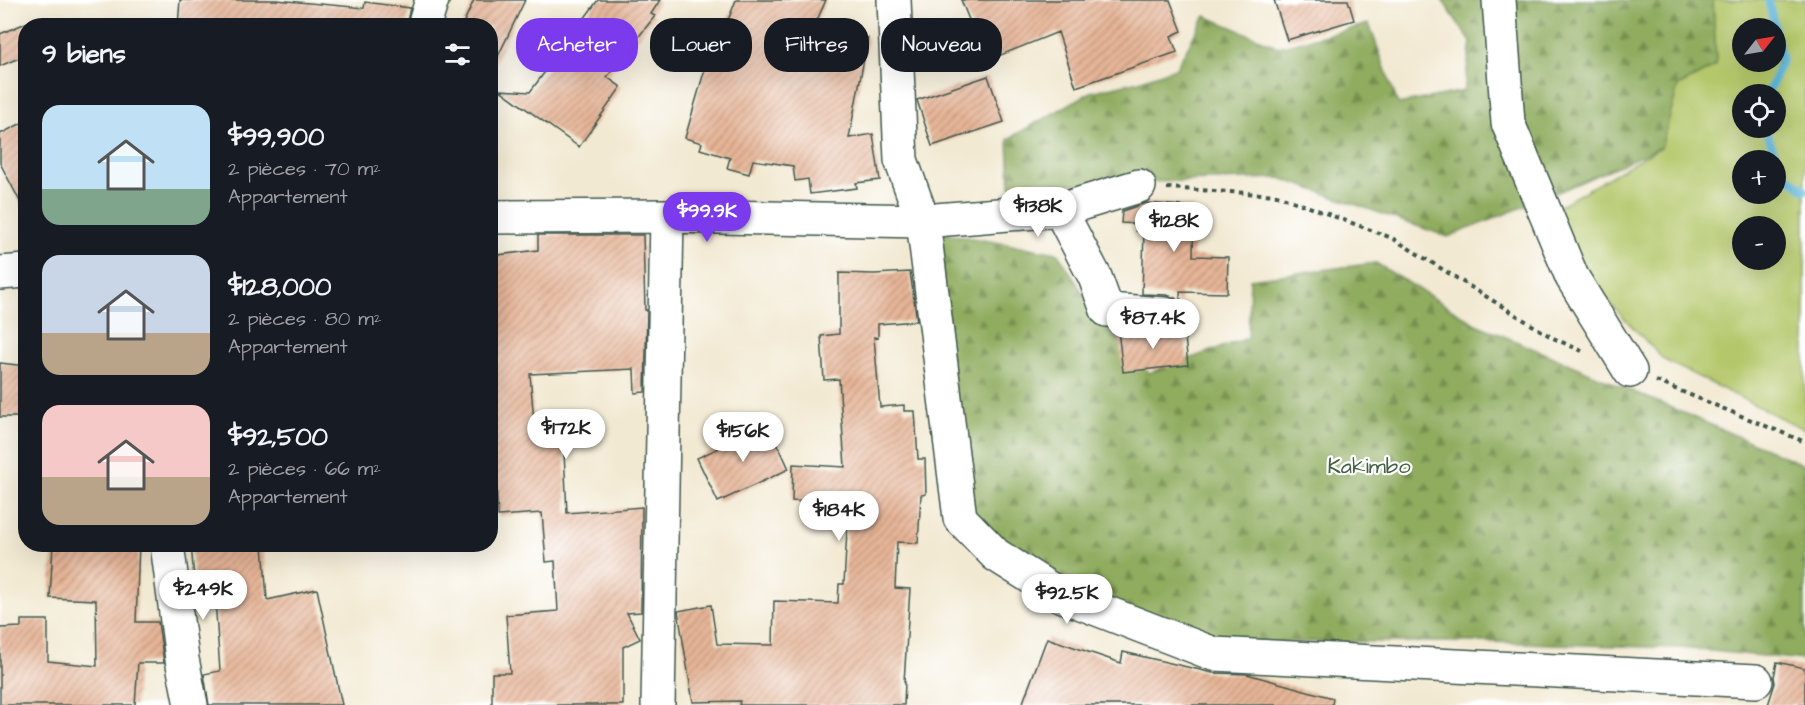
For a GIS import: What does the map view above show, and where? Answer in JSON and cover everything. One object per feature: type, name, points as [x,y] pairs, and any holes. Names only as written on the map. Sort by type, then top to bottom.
[{"type":"street","points":[[426,18],[432,0]]},
{"type":"street","points":[[894,0],[900,160],[923,221],[960,518],[996,555],[1058,594],[1214,654],[1756,681]]},
{"type":"street","points":[[1499,0],[1508,123],[1572,277],[1630,370]]},
{"type":"street","points":[[498,218],[667,216],[923,221],[1060,210],[1139,186]]},
{"type":"street","points":[[1060,210],[1095,277],[1107,310],[1165,314]]},
{"type":"street","points":[[658,705],[667,216]]},
{"type":"street","points":[[0,273],[18,272]]},
{"type":"street","points":[[168,552],[182,659],[192,705]]},
{"type":"path","points":[[1139,186],[1277,195],[1392,238],[1553,338],[1586,352]]},
{"type":"path","points":[[1630,370],[1805,442]]},
{"type":"green space","points":[[1442,0],[1713,0],[1716,66],[1678,86],[1661,147],[1448,237],[1280,178],[1010,186],[1008,139],[1091,92],[1139,81],[1176,68],[1205,16],[1279,47],[1369,24],[1398,104],[1464,91],[1471,42]]},
{"type":"green space","points":[[1713,0],[1805,0],[1805,430],[1664,360],[1584,276],[1556,208],[1661,147],[1678,86],[1716,66]]},
{"type":"green space","name":"Kakimbo","points":[[932,231],[1058,253],[1097,316],[1149,373],[1248,338],[1250,279],[1376,263],[1476,324],[1800,463],[1805,466],[1805,660],[1680,648],[1490,642],[1228,642],[1079,590],[973,522]]},
{"type":"building","points":[[180,0],[276,0],[364,8],[365,2],[410,8],[408,18],[179,18]]},
{"type":"building","points":[[474,0],[525,0],[498,56],[498,18],[466,18]]},
{"type":"building","points":[[598,0],[660,0],[651,14],[655,16],[650,18],[650,22],[638,38],[638,18],[585,18]]},
{"type":"building","points":[[736,0],[826,0],[818,18],[764,18],[764,72],[862,72],[849,138],[873,134],[880,180],[856,183],[857,188],[810,194],[808,179],[795,181],[793,166],[753,160],[749,174],[727,168],[730,158],[700,149],[702,143],[685,138],[704,72],[752,72],[752,18],[729,18]]},
{"type":"building","points":[[961,0],[1170,0],[1182,31],[1171,36],[1177,52],[1076,87],[1058,32],[1002,55],[1002,18],[968,18]]},
{"type":"building","points":[[1274,0],[1348,0],[1354,20],[1287,40]]},
{"type":"building","points":[[18,26],[18,58],[0,66],[0,34]]},
{"type":"building","points":[[545,72],[611,72],[607,77],[621,87],[579,147],[500,90],[530,92]]},
{"type":"building","points":[[988,76],[1004,122],[932,146],[917,100]]},
{"type":"building","points":[[18,125],[18,198],[0,163],[0,134]]},
{"type":"building","points":[[1146,203],[1194,207],[1193,256],[1228,257],[1227,293],[1180,292],[1181,305],[1175,298],[1167,295],[1142,294],[1144,232],[1136,231],[1137,224],[1121,223],[1122,211]]},
{"type":"building","points":[[538,235],[643,235],[645,310],[647,310],[645,392],[635,393],[634,369],[530,374],[535,434],[563,432],[567,513],[642,507],[641,612],[627,613],[640,639],[623,647],[623,705],[492,705],[492,673],[510,673],[506,615],[558,611],[555,561],[546,562],[542,513],[498,516],[498,255],[538,250]]},
{"type":"building","points":[[910,272],[917,321],[878,324],[878,338],[874,337],[880,407],[904,405],[904,411],[915,411],[918,459],[925,459],[926,494],[921,495],[918,543],[897,542],[895,588],[910,589],[904,705],[739,705],[740,701],[693,702],[678,611],[711,605],[717,644],[773,645],[774,601],[838,603],[839,584],[844,584],[847,504],[792,501],[793,464],[845,467],[839,379],[824,380],[821,336],[839,334],[839,273]]},
{"type":"building","points":[[1183,319],[1188,365],[1123,372],[1118,330],[1164,333],[1174,331]]},
{"type":"building","points":[[0,363],[18,365],[18,417],[0,417]]},
{"type":"building","points":[[769,425],[789,469],[718,502],[697,458]]},
{"type":"building","points":[[53,552],[139,552],[136,622],[158,622],[164,663],[138,663],[135,705],[0,705],[0,628],[21,627],[21,620],[48,620],[48,661],[97,666],[96,600],[50,598]]},
{"type":"building","points":[[192,552],[264,552],[267,600],[317,589],[342,705],[209,705],[204,674],[220,671],[215,599],[196,601]]},
{"type":"building","points":[[1047,638],[1121,663],[1123,652],[1213,673],[1247,674],[1333,698],[1332,705],[1022,705]]},
{"type":"building","points":[[1777,662],[1805,668],[1805,705],[1768,705],[1775,683]]},
{"type":"waterway","points":[[1768,0],[1772,18]]},
{"type":"waterway","points":[[1772,84],[1777,72]]},
{"type":"waterway","points":[[1769,138],[1782,172],[1805,190]]}]
